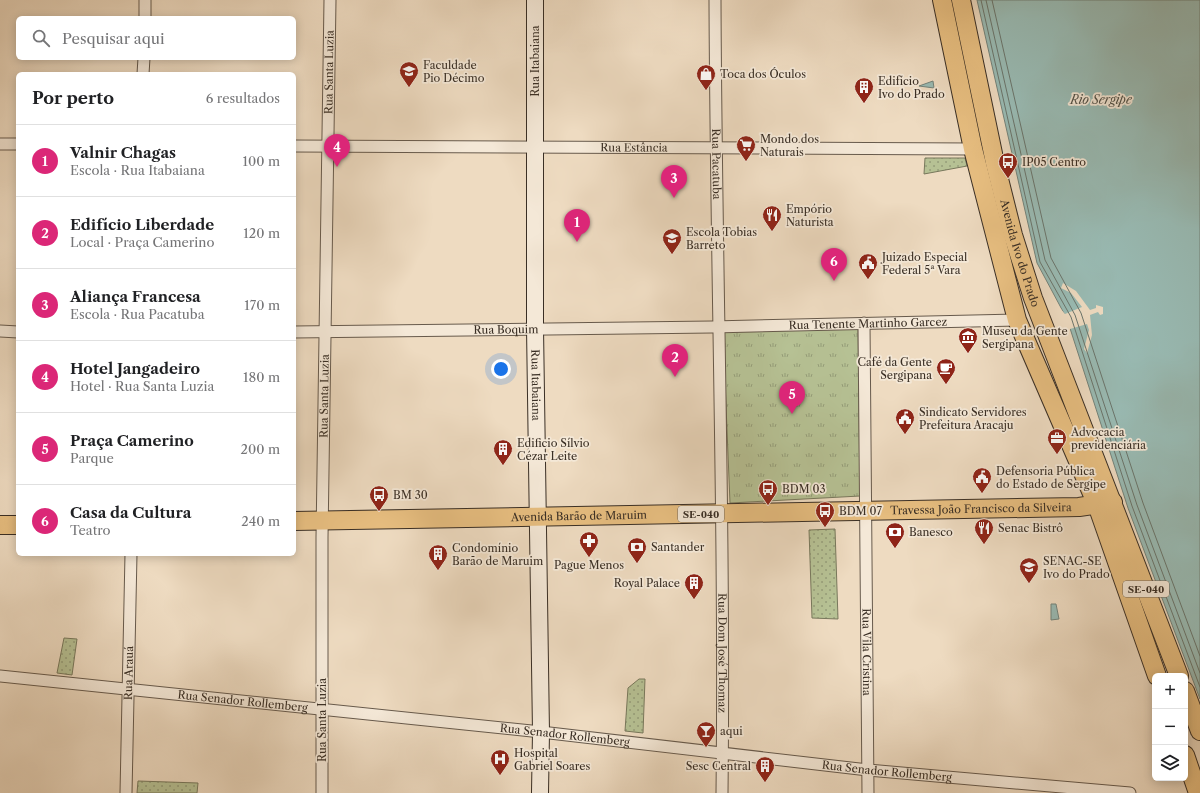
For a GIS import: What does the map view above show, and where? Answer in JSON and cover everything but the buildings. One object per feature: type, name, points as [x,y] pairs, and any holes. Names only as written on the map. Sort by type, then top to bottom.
[{"type":"main road","name":"Rua Itabaiana","points":[[535,0],[535,328],[542,732],[540,793]]},
{"type":"main road","name":"Avenida Ivo do Prado","points":[[942,0],[973,149],[1017,320],[1105,504],[1178,673]]},
{"type":"main road","name":"Avenida Ivo do Prado","points":[[961,0],[995,164],[1013,235],[1105,504],[1156,673]]},
{"type":"main road","name":"Travessa João Francisco da Silveira","points":[[864,512],[1105,504]]},
{"type":"main road","name":"Avenida Barão de Maruim","points":[[296,521],[538,518],[723,513],[864,512]]},
{"type":"main road","points":[[0,525],[16,525]]},
{"type":"main road","points":[[1188,699],[1200,731]]},
{"type":"main road","points":[[1188,764],[1198,793]]},
{"type":"street","points":[[144,16],[145,0]]},
{"type":"street","name":"Rua Santa Luzia","points":[[322,793],[322,521],[330,0]]},
{"type":"street","name":"Rua Pacatuba","points":[[715,0],[716,149],[723,513]]},
{"type":"street","points":[[144,60],[144,72]]},
{"type":"street","points":[[0,144],[16,144]]},
{"type":"street","name":"Rua Estância","points":[[296,146],[399,148],[535,146],[716,149],[973,149]]},
{"type":"street","name":"Rua Tenente Martinho Garcez","points":[[719,327],[1017,320]]},
{"type":"street","name":"Rua Vila Cristina","points":[[864,323],[864,512],[868,793]]},
{"type":"street","name":"Rua Boquim","points":[[296,332],[719,327]]},
{"type":"street","points":[[0,331],[16,332]]},
{"type":"street","name":"Rua Dom José Thomaz","points":[[722,793],[723,513]]},
{"type":"street","name":"Rua Arauá","points":[[126,793],[131,556]]},
{"type":"street","name":"Rua Senador Rollemberg","points":[[0,676],[542,732],[868,770],[1049,789],[1130,793]]},
{"type":"green space","points":[[925,158],[965,158],[967,166],[924,174]]},
{"type":"green space","points":[[858,327],[860,496],[730,503],[723,332]]},
{"type":"green space","points":[[835,529],[838,619],[812,618],[809,530]]},
{"type":"green space","points":[[64,638],[77,639],[72,675],[57,673]]},
{"type":"green space","points":[[639,679],[645,679],[643,733],[625,731],[628,688]]},
{"type":"green space","points":[[138,781],[198,783],[197,793],[137,793]]},
{"type":"water","name":"Rio Sergipe","points":[[977,0],[1200,0],[1200,699],[1128,508],[1067,319],[1037,263]]},
{"type":"water","points":[[933,81],[934,88],[919,86]]},
{"type":"water","points":[[1051,604],[1056,604],[1059,619],[1051,620]]},
{"type":"pier","points":[[1063,283],[1076,291],[1090,310],[1096,308],[1096,305],[1103,307],[1103,314],[1100,315],[1098,312],[1090,315],[1092,335],[1087,353],[1084,349],[1089,330],[1087,324],[1070,329],[1070,334],[1060,308],[1065,314],[1082,307],[1071,293],[1061,288]]},
{"type":"place","name":"Faculdade Pio Décimo","points":[[409,88]]},
{"type":"place","name":"Toca dos Óculos","points":[[706,91]]},
{"type":"place","name":"Edifício Ivo do Prado","points":[[864,104]]},
{"type":"place","name":"Mondo dos Naturais","points":[[746,162]]},
{"type":"place","name":"Hotel Jangadeiro","points":[[337,167]]},
{"type":"place","name":"IP05 Centro","points":[[1008,179]]},
{"type":"place","name":"Aliança Francesa","points":[[674,198]]},
{"type":"place","name":"Empório Naturista","points":[[772,232]]},
{"type":"place","name":"Valnir Chagas","points":[[577,242]]},
{"type":"place","name":"Escola Tobias Barreto","points":[[672,255]]},
{"type":"place","name":"Juizado Especial Federal 5ª Vara","points":[[868,280]]},
{"type":"place","name":"Casa da Cultura","points":[[834,281]]},
{"type":"place","name":"Museu da Gente Sergipana","points":[[968,354]]},
{"type":"place","name":"Edifício Liberdade","points":[[675,377]]},
{"type":"place","name":"Café da Gente Sergipana","points":[[946,385]]},
{"type":"place","name":"Praça Camerino","points":[[792,414]]},
{"type":"place","name":"Sindicato Servidores Prefeitura Aracaju","points":[[905,435]]},
{"type":"place","name":"Advocacia previdenciária","points":[[1057,455]]},
{"type":"place","name":"Edificio Sílvio Cézar Leite","points":[[503,466]]},
{"type":"place","name":"Defensoria Pública do Estado de Sergipe","points":[[982,494]]},
{"type":"place","name":"BDM 03","points":[[768,506]]},
{"type":"place","name":"BM 30","points":[[379,512]]},
{"type":"place","name":"BDM 07","points":[[825,528]]},
{"type":"place","name":"Senac Bistrô","points":[[984,545]]},
{"type":"place","name":"Banesco","points":[[895,549]]},
{"type":"place","name":"Pague Menos","points":[[589,558]]},
{"type":"place","name":"Santander","points":[[637,564]]},
{"type":"place","name":"Condomínio Barão de Maruim","points":[[438,571]]},
{"type":"place","name":"SENAC-SE Ivo do Prado","points":[[1029,584]]},
{"type":"place","name":"Royal Palace","points":[[694,600]]},
{"type":"place","name":"aqui","points":[[706,748]]},
{"type":"place","name":"Hospital Gabriel Soares","points":[[500,776]]},
{"type":"place","name":"Sesc Central","points":[[765,783]]}]
